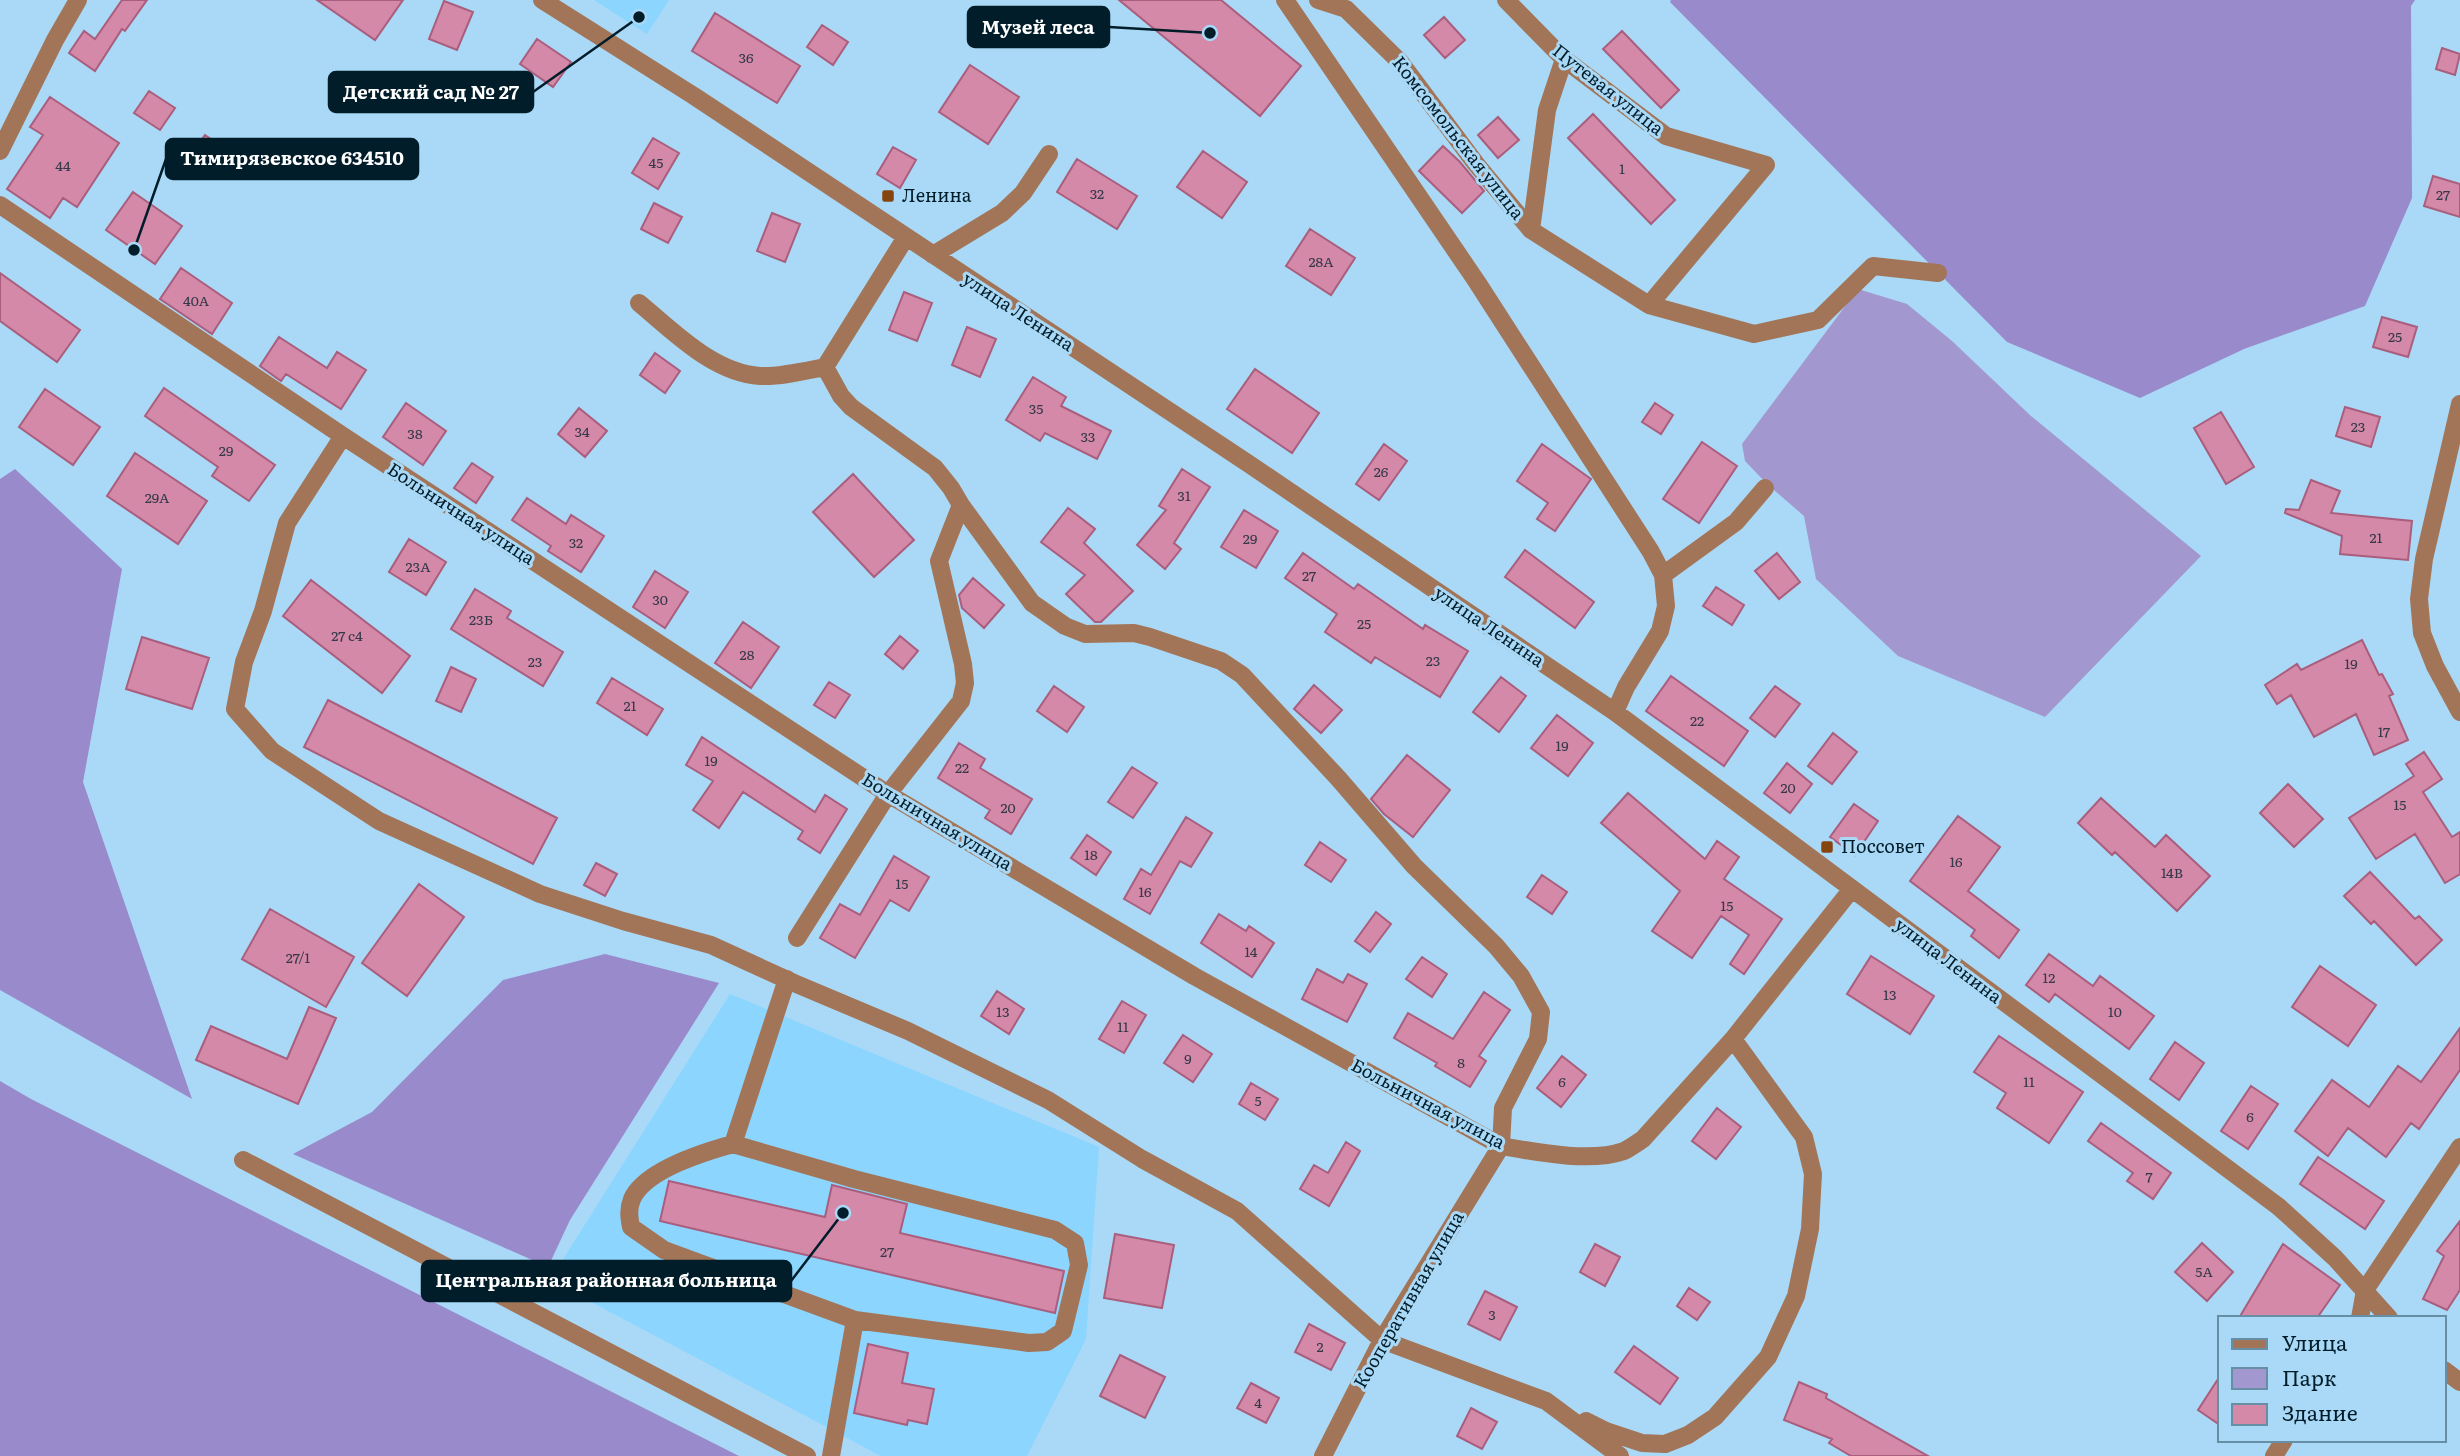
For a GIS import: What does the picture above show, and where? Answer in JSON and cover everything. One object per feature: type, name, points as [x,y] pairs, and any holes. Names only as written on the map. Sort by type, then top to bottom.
[{"type":"street","points":[[0,151],[78,0]]},
{"type":"street","name":"улица Ленина","points":[[542,0],[694,96],[1249,464],[1615,712],[2279,1208],[2334,1258],[2387,1316]]},
{"type":"street","points":[[1284,0],[1477,282],[1651,552],[1663,575],[1666,606],[1660,631],[1626,687],[1615,712]]},
{"type":"street","name":"Комсомольская улица","points":[[1318,0],[1346,9],[1401,62],[1476,164],[1531,230],[1649,305],[1754,334],[1818,320],[1873,266],[1938,274]]},
{"type":"street","name":"Путевая улица","points":[[1506,0],[1564,59],[1666,136],[1766,165],[1649,305]]},
{"type":"street","points":[[1531,230],[1546,110],[1564,59]]},
{"type":"street","points":[[933,255],[1002,213],[1023,192],[1049,155]]},
{"type":"street","name":"Больничная улица","points":[[0,205],[343,436],[888,794],[1194,976],[1501,1146],[1553,1155],[1607,1155],[1625,1150],[1643,1139],[1733,1039],[1851,890]]},
{"type":"street","points":[[825,367],[906,237]]},
{"type":"street","points":[[639,303],[702,354],[733,369],[760,376],[825,367]]},
{"type":"street","points":[[825,367],[850,407],[934,468],[1032,603],[1065,626],[1085,634],[1135,633],[1221,661],[1242,675],[1338,778],[1413,866],[1496,946],[1521,976],[1541,1012],[1538,1039],[1503,1108],[1501,1146]]},
{"type":"street","points":[[2460,404],[2424,559],[2419,599],[2422,633],[2435,666],[2460,712]]},
{"type":"street","points":[[343,436],[287,523],[263,611],[244,662],[235,709],[272,751],[379,821],[540,894],[623,922],[711,945],[908,1031],[1048,1100],[1142,1159],[1237,1211],[1382,1340],[1546,1401],[1606,1431],[1642,1443],[1665,1444],[1688,1435],[1715,1417],[1768,1357],[1796,1296],[1810,1230],[1813,1174],[1804,1137],[1733,1039]]},
{"type":"street","points":[[1663,575],[1736,522],[1765,488]]},
{"type":"street","points":[[797,938],[888,794],[961,701],[965,683],[963,664],[939,561],[961,505]]},
{"type":"street","points":[[733,1144],[787,979]]},
{"type":"street","points":[[733,1144],[854,1179],[1055,1230],[1075,1243],[1079,1265],[1063,1331],[1047,1342],[1029,1343],[855,1320],[664,1250],[631,1227],[628,1211],[633,1198],[642,1186],[696,1154],[733,1144]]},
{"type":"street","name":"Кооперативная улица","points":[[1323,1456],[1382,1340],[1501,1146]]},
{"type":"street","points":[[2360,1316],[2365,1290],[2460,1147]]},
{"type":"street","points":[[243,1160],[807,1456]]},
{"type":"street","points":[[831,1456],[855,1320]]},
{"type":"street","points":[[1546,1401],[1620,1456]]},
{"type":"shaded area","points":[[594,0],[669,0],[647,34]]},
{"type":"shaded area","points":[[2415,0],[2411,6],[2412,198],[2365,306],[2244,349],[2140,398],[2007,342],[1670,2]]},
{"type":"shaded area","points":[[15,469],[122,569],[83,782],[192,1099],[0,990],[0,479]]},
{"type":"shaded area","points":[[605,954],[719,983],[570,1220],[548,1267],[293,1154],[372,1112],[503,980]]},
{"type":"shaded area","points":[[730,994],[1099,1147],[1086,1339],[1027,1456],[881,1456],[550,1280]]},
{"type":"shaded area","points":[[0,1081],[31,1099],[739,1456],[0,1456]]},
{"type":"green space","points":[[1858,289],[1907,304],[1952,341],[2031,416],[2201,556],[2045,717],[1898,656],[1816,579],[1804,516],[1745,461],[1742,444]]},
{"type":"building","points":[[122,0],[147,0],[125,31],[122,29],[95,71],[69,53],[84,31],[95,39]]},
{"type":"building","points":[[317,0],[403,0],[375,40]]},
{"type":"building","points":[[1119,0],[1221,0],[1301,66],[1260,116]]},
{"type":"building","points":[[444,1],[473,12],[457,50],[429,39]]},
{"type":"building","points":[[715,13],[800,66],[777,103],[692,51]]},
{"type":"building","points":[[1444,17],[1465,40],[1445,58],[1424,35]]},
{"type":"building","points":[[822,25],[848,42],[833,65],[807,47]]},
{"type":"building","points":[[1622,31],[1679,90],[1661,108],[1603,49]]},
{"type":"building","points":[[537,39],[571,62],[553,87],[520,64]]},
{"type":"building","points":[[2442,48],[2460,54],[2455,75],[2436,69]]},
{"type":"building","points":[[970,65],[1019,97],[988,144],[939,112]]},
{"type":"building","points":[[149,91],[175,108],[160,130],[134,113]]},
{"type":"building","points":[[50,97],[119,143],[77,207],[63,198],[50,218],[7,189],[43,135],[30,127]]},
{"type":"building","points":[[1593,114],[1675,200],[1651,224],[1568,138]]},
{"type":"building","points":[[1498,117],[1519,140],[1498,158],[1478,135]]},
{"type":"building","points":[[205,135],[230,152],[215,174],[190,157]]},
{"type":"building","points":[[653,138],[679,153],[658,189],[632,173]]},
{"type":"building","points":[[1443,146],[1484,191],[1462,213],[1419,171]]},
{"type":"building","points":[[893,147],[916,160],[900,188],[877,174]]},
{"type":"building","points":[[1203,151],[1247,182],[1222,218],[1177,187]]},
{"type":"building","points":[[1077,159],[1137,196],[1117,229],[1057,192]]},
{"type":"building","points":[[2433,176],[2460,184],[2460,217],[2424,206]]},
{"type":"building","points":[[133,192],[182,226],[155,264],[106,230]]},
{"type":"building","points":[[654,203],[682,217],[668,243],[641,229]]},
{"type":"building","points":[[772,213],[800,224],[785,262],[757,251]]},
{"type":"building","points":[[1310,229],[1355,258],[1331,295],[1286,266]]},
{"type":"building","points":[[181,268],[232,303],[212,334],[160,299]]},
{"type":"building","points":[[0,273],[80,330],[57,362],[0,321]]},
{"type":"building","points":[[904,292],[932,303],[917,341],[889,330]]},
{"type":"building","points":[[2382,317],[2417,327],[2408,357],[2373,347]]},
{"type":"building","points":[[967,327],[996,339],[980,377],[952,365]]},
{"type":"building","points":[[279,337],[327,368],[337,352],[366,370],[341,409],[286,374],[281,381],[260,366]]},
{"type":"building","points":[[655,353],[680,371],[665,393],[640,375]]},
{"type":"building","points":[[1255,369],[1319,413],[1292,453],[1227,409]]},
{"type":"building","points":[[1033,377],[1066,397],[1061,406],[1111,431],[1097,459],[1045,433],[1040,441],[1006,420]]},
{"type":"building","points":[[164,388],[275,465],[249,501],[212,476],[218,467],[145,416]]},
{"type":"building","points":[[45,389],[100,427],[73,465],[19,427]]},
{"type":"building","points":[[406,403],[446,431],[423,465],[383,437]]},
{"type":"building","points":[[1655,403],[1673,415],[1661,434],[1642,422]]},
{"type":"building","points":[[2345,407],[2380,417],[2371,447],[2336,436]]},
{"type":"building","points":[[579,408],[607,431],[585,457],[558,434]]},
{"type":"building","points":[[2221,412],[2254,467],[2226,484],[2194,428]]},
{"type":"building","points":[[1702,442],[1737,466],[1699,523],[1663,499]]},
{"type":"building","points":[[1384,444],[1407,461],[1379,500],[1356,484]]},
{"type":"building","points":[[1542,444],[1591,479],[1555,531],[1537,519],[1548,503],[1517,481]]},
{"type":"building","points":[[135,453],[207,501],[178,544],[107,496]]},
{"type":"building","points":[[472,463],[493,477],[476,503],[454,488]]},
{"type":"building","points":[[1182,469],[1210,487],[1174,543],[1181,549],[1165,569],[1137,545],[1166,510],[1159,506]]},
{"type":"building","points":[[853,474],[914,540],[874,577],[813,512]]},
{"type":"building","points":[[2311,480],[2340,491],[2331,513],[2412,521],[2408,560],[2340,554],[2342,536],[2285,513],[2286,509],[2299,510]]},
{"type":"building","points":[[527,498],[566,524],[571,515],[604,536],[581,572],[548,551],[551,546],[512,520]]},
{"type":"building","points":[[1068,508],[1095,529],[1084,543],[1133,591],[1101,622],[1095,622],[1066,594],[1085,575],[1041,542]]},
{"type":"building","points":[[1244,510],[1278,531],[1256,568],[1221,547]]},
{"type":"building","points":[[409,539],[446,562],[426,595],[389,572]]},
{"type":"building","points":[[1525,550],[1594,602],[1575,628],[1505,577]]},
{"type":"building","points":[[1303,553],[1354,589],[1358,584],[1423,629],[1425,625],[1468,651],[1440,697],[1375,657],[1371,663],[1325,632],[1337,614],[1285,578]]},
{"type":"building","points":[[1777,553],[1800,582],[1779,599],[1755,571]]},
{"type":"building","points":[[655,571],[688,592],[665,628],[633,607]]},
{"type":"building","points":[[973,578],[1004,605],[984,628],[962,608],[959,595]]},
{"type":"building","points":[[311,580],[410,656],[382,693],[283,616]]},
{"type":"building","points":[[1716,587],[1744,605],[1732,625],[1703,606]]},
{"type":"building","points":[[475,589],[511,611],[507,618],[563,652],[543,686],[451,629]]},
{"type":"building","points":[[743,622],[779,647],[751,688],[715,663]]},
{"type":"building","points":[[900,636],[918,651],[903,669],[885,654]]},
{"type":"building","points":[[142,637],[209,658],[192,709],[126,689]]},
{"type":"building","points":[[2362,640],[2379,675],[2382,674],[2393,694],[2389,696],[2408,740],[2374,755],[2356,714],[2314,737],[2291,695],[2277,704],[2265,685],[2297,664],[2301,670]]},
{"type":"building","points":[[451,667],[476,679],[461,712],[436,701]]},
{"type":"building","points":[[1671,676],[1748,731],[1724,766],[1646,711]]},
{"type":"building","points":[[1501,677],[1526,696],[1499,732],[1473,712]]},
{"type":"building","points":[[612,678],[663,709],[647,735],[597,703]]},
{"type":"building","points":[[829,682],[850,695],[835,718],[814,705]]},
{"type":"building","points":[[1314,685],[1342,710],[1321,733],[1294,709]]},
{"type":"building","points":[[1054,686],[1084,707],[1067,732],[1037,711]]},
{"type":"building","points":[[1775,686],[1800,704],[1775,737],[1750,718]]},
{"type":"building","points":[[328,700],[557,818],[533,864],[304,747]]},
{"type":"building","points":[[1557,715],[1593,743],[1568,776],[1531,748]]},
{"type":"building","points":[[1833,733],[1857,752],[1832,784],[1808,766]]},
{"type":"building","points":[[702,737],[815,812],[825,795],[847,809],[820,853],[798,839],[803,831],[743,792],[719,828],[693,810],[713,781],[686,765]]},
{"type":"building","points":[[959,743],[985,759],[980,768],[1032,799],[1011,834],[985,818],[990,810],[938,778]]},
{"type":"building","points":[[2424,752],[2442,779],[2423,792],[2452,837],[2460,832],[2460,874],[2445,883],[2415,834],[2376,859],[2349,818],[2414,776],[2406,764]]},
{"type":"building","points":[[1407,755],[1450,790],[1413,837],[1384,814],[1371,799]]},
{"type":"building","points":[[1787,763],[1812,784],[1790,813],[1764,793]]},
{"type":"building","points":[[1132,767],[1157,783],[1133,818],[1108,802]]},
{"type":"building","points":[[2288,784],[2323,819],[2294,847],[2260,813]]},
{"type":"building","points":[[1628,793],[1705,859],[1717,841],[1739,857],[1724,879],[1782,919],[1744,974],[1730,964],[1749,935],[1721,916],[1692,958],[1652,931],[1680,891],[1601,823]]},
{"type":"building","points":[[2101,798],[2155,847],[2166,835],[2210,876],[2177,911],[2115,852],[2112,855],[2078,823]]},
{"type":"building","points":[[1854,804],[1878,821],[1855,855],[1830,837]]},
{"type":"building","points":[[1958,816],[2000,847],[1968,891],[2019,930],[1999,958],[1971,936],[1975,930],[1910,881]]},
{"type":"building","points":[[1186,817],[1212,833],[1191,867],[1180,861],[1150,914],[1124,899],[1141,869],[1151,875]]},
{"type":"building","points":[[1087,835],[1111,852],[1096,875],[1071,858]]},
{"type":"building","points":[[1320,842],[1346,860],[1331,882],[1305,865]]},
{"type":"building","points":[[894,856],[929,877],[909,911],[890,900],[855,958],[820,938],[840,904],[860,915]]},
{"type":"building","points":[[596,863],[617,874],[605,896],[584,885]]},
{"type":"building","points":[[2370,872],[2415,919],[2419,916],[2442,940],[2416,965],[2374,921],[2371,924],[2344,896]]},
{"type":"building","points":[[1542,875],[1567,892],[1552,914],[1527,897]]},
{"type":"building","points":[[419,884],[464,917],[407,996],[362,963]]},
{"type":"building","points":[[270,909],[354,957],[326,1007],[242,959]]},
{"type":"building","points":[[1376,912],[1391,924],[1370,952],[1355,941]]},
{"type":"building","points":[[1219,914],[1246,931],[1249,926],[1274,943],[1252,977],[1201,943]]},
{"type":"building","points":[[2049,954],[2093,986],[2100,976],[2154,1016],[2129,1049],[2055,994],[2049,1002],[2026,985]]},
{"type":"building","points":[[1871,956],[1934,996],[1910,1034],[1847,994]]},
{"type":"building","points":[[1422,957],[1447,974],[1432,997],[1406,979]]},
{"type":"building","points":[[2320,966],[2376,1005],[2348,1046],[2292,1007]]},
{"type":"building","points":[[1317,969],[1343,983],[1348,974],[1367,984],[1347,1022],[1302,999]]},
{"type":"building","points":[[997,991],[1024,1009],[1009,1034],[981,1016]]},
{"type":"building","points":[[1484,992],[1510,1010],[1479,1056],[1486,1061],[1470,1087],[1435,1066],[1437,1063],[1394,1038],[1408,1013],[1453,1039]]},
{"type":"building","points":[[1122,1001],[1146,1015],[1124,1053],[1099,1039]]},
{"type":"building","points":[[309,1007],[336,1018],[298,1104],[196,1060],[211,1026],[287,1059]]},
{"type":"building","points":[[2460,1028],[2460,1070],[2419,1129],[2411,1123],[2386,1157],[2348,1128],[2328,1156],[2295,1131],[2332,1080],[2369,1107],[2398,1066],[2421,1082]]},
{"type":"building","points":[[1183,1035],[1212,1054],[1193,1082],[1164,1063]]},
{"type":"building","points":[[1999,1036],[2083,1092],[2049,1143],[1997,1108],[2006,1093],[1974,1072]]},
{"type":"building","points":[[2175,1042],[2204,1063],[2179,1100],[2150,1079]]},
{"type":"building","points":[[1562,1056],[1586,1075],[1561,1107],[1537,1088]]},
{"type":"building","points":[[1251,1083],[1278,1099],[1265,1120],[1239,1104]]},
{"type":"building","points":[[2251,1086],[2278,1104],[2248,1149],[2221,1131]]},
{"type":"building","points":[[1717,1108],[1741,1127],[1716,1159],[1692,1141]]},
{"type":"building","points":[[2101,1123],[2171,1173],[2153,1199],[2127,1181],[2133,1173],[2088,1141]]},
{"type":"building","points":[[1346,1142],[1360,1151],[1329,1206],[1300,1189],[1314,1165],[1328,1173]]},
{"type":"building","points":[[2318,1157],[2384,1201],[2365,1229],[2300,1184]]},
{"type":"building","points":[[669,1181],[825,1217],[832,1185],[907,1204],[900,1233],[1064,1271],[1055,1313],[660,1221]]},
{"type":"building","points":[[2460,1221],[2460,1290],[2447,1310],[2423,1299],[2444,1256],[2437,1251]]},
{"type":"building","points":[[1115,1234],[1174,1245],[1162,1308],[1104,1298]]},
{"type":"building","points":[[2202,1243],[2233,1272],[2207,1301],[2175,1272]]},
{"type":"building","points":[[1595,1244],[1620,1257],[1605,1286],[1580,1272]]},
{"type":"building","points":[[2283,1244],[2340,1285],[2318,1316],[2240,1316]]},
{"type":"building","points":[[1689,1288],[1710,1302],[1697,1320],[1677,1306]]},
{"type":"building","points":[[1485,1291],[1517,1307],[1500,1340],[1468,1324]]},
{"type":"building","points":[[1309,1324],[1345,1343],[1331,1370],[1295,1352]]},
{"type":"building","points":[[868,1344],[908,1353],[902,1383],[934,1389],[927,1424],[908,1420],[907,1425],[854,1413]]},
{"type":"building","points":[[1634,1346],[1678,1378],[1660,1404],[1615,1372]]},
{"type":"building","points":[[1120,1355],[1165,1377],[1145,1418],[1100,1396]]},
{"type":"building","points":[[2218,1379],[2218,1424],[2198,1410]]},
{"type":"building","points":[[1799,1382],[1827,1394],[1826,1398],[1928,1456],[1851,1456],[1829,1443],[1832,1439],[1784,1420]]},
{"type":"building","points":[[1251,1383],[1279,1398],[1266,1423],[1237,1408]]},
{"type":"building","points":[[1471,1408],[1497,1422],[1482,1449],[1457,1436]]},
{"type":"place","name":"Детский сад № 27","points":[[639,17]]},
{"type":"place","name":"Музей леса","points":[[1210,33]]},
{"type":"place","name":"Ленина","points":[[888,196]]},
{"type":"place","name":"Тимирязевское 634510","points":[[134,250]]},
{"type":"place","name":"Поссовет","points":[[1827,847]]},
{"type":"place","name":"Центральная районная больница","points":[[843,1213]]}]
